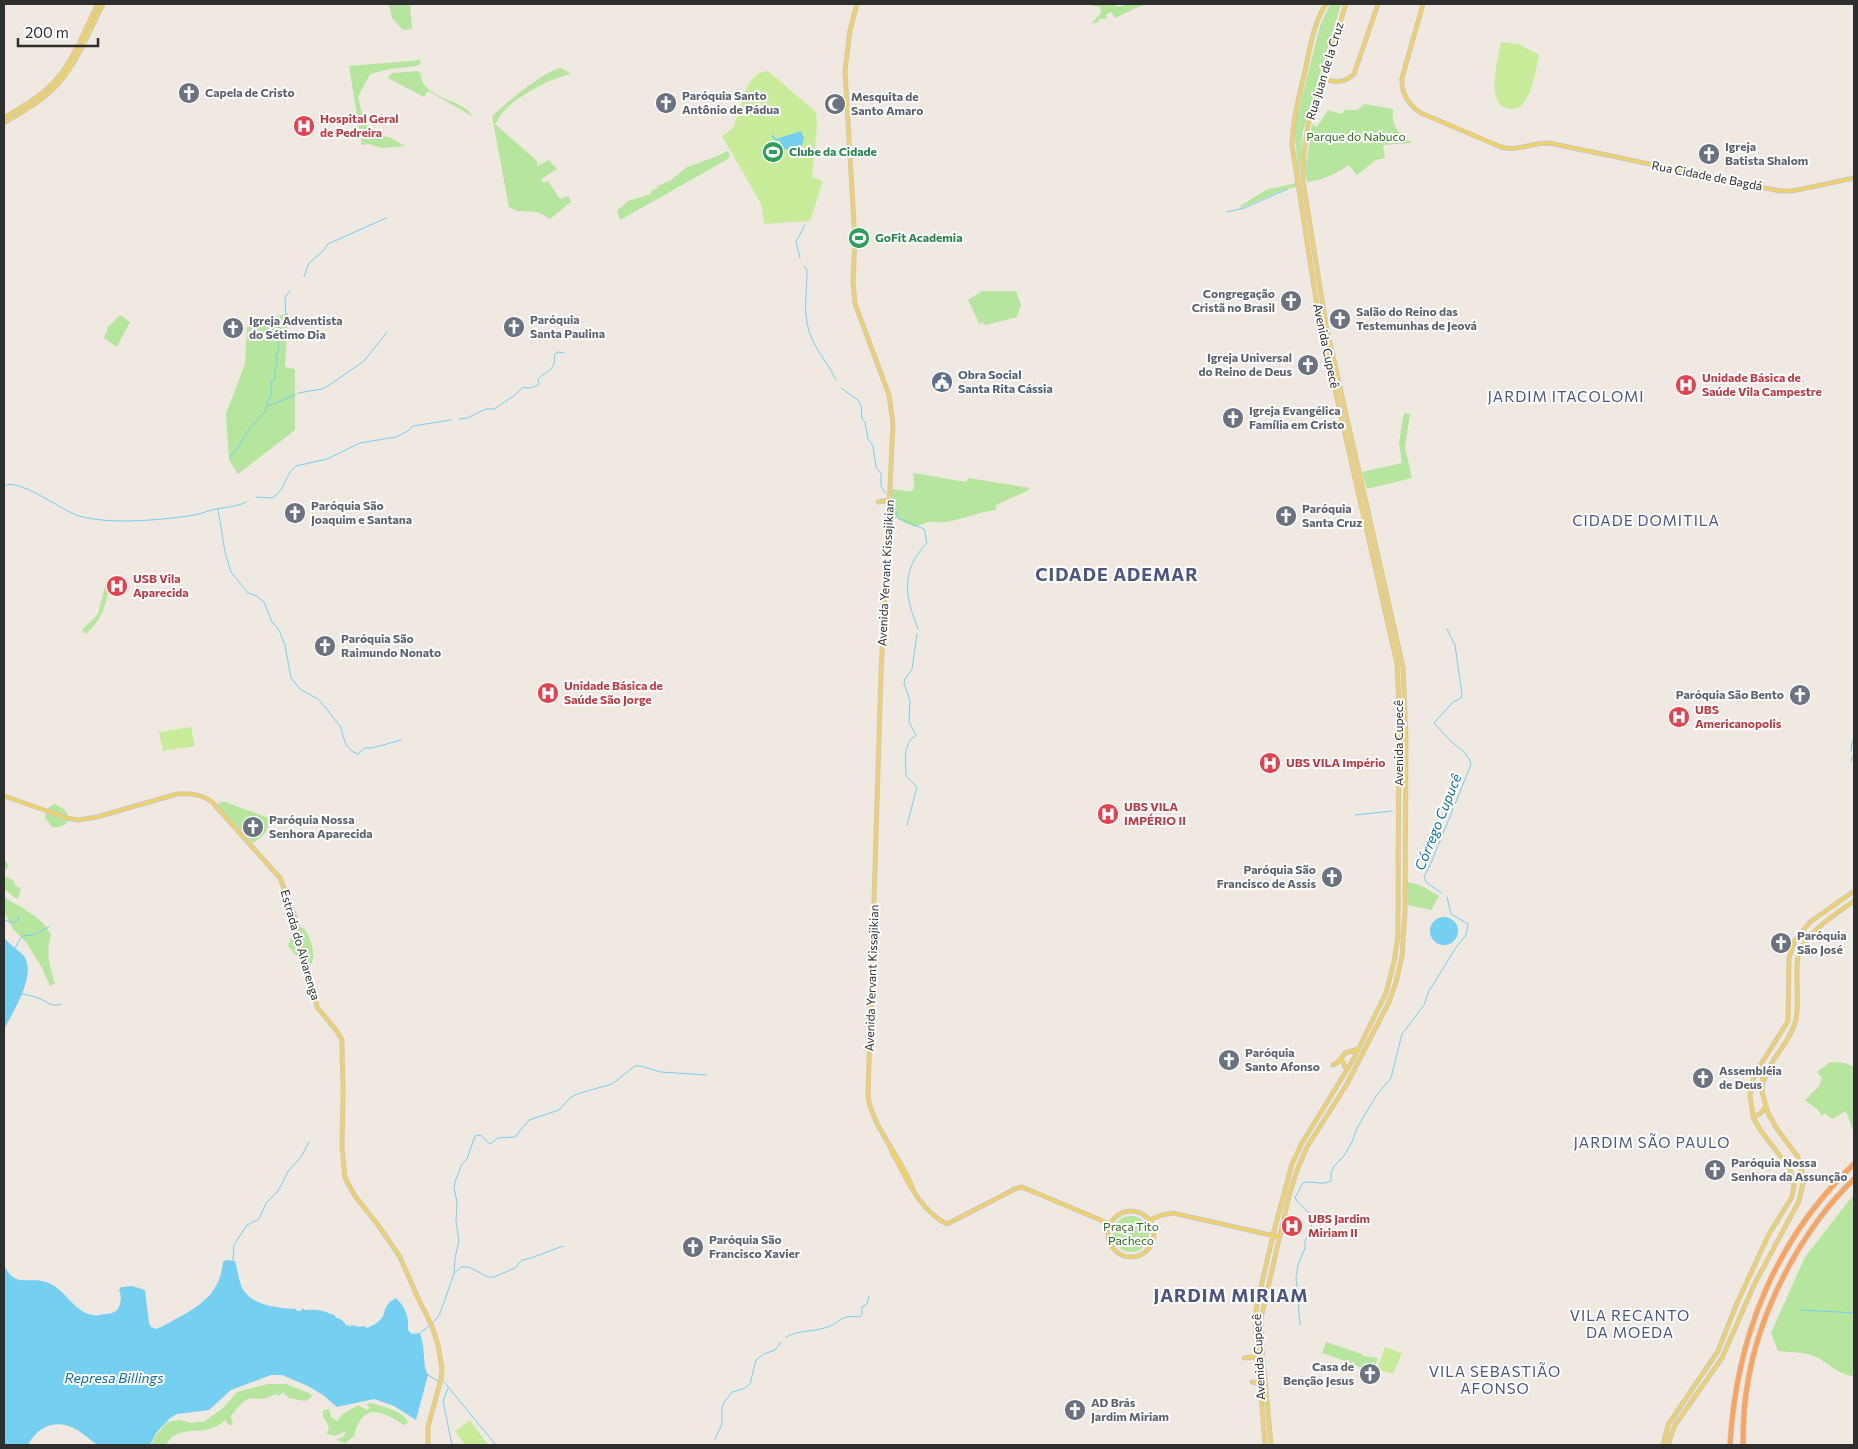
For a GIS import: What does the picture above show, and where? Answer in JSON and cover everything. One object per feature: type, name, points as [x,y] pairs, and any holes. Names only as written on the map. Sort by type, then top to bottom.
[{"type":"highway","points":[[1730,1445],[1734,1403],[1742,1355],[1750,1329],[1773,1274],[1788,1246],[1818,1204],[1830,1188],[1854,1164]]},
{"type":"highway","points":[[1743,1445],[1747,1382],[1765,1319],[1788,1268],[1803,1243],[1826,1210],[1854,1179]]},
{"type":"main road","points":[[4,123],[51,91],[66,74],[98,4]]},
{"type":"main road","points":[[4,118],[48,89],[75,53],[103,4]]},
{"type":"main road","name":"Avenida Yervant Kissajikian","points":[[857,4],[850,30],[846,71],[855,241],[853,282],[855,304],[891,400],[892,424],[881,673],[868,1090],[871,1109],[914,1192],[926,1208],[947,1224],[1022,1187],[1110,1224]]},
{"type":"main road","name":"Avenida Cupecê","points":[[1265,1445],[1257,1360],[1256,1312],[1272,1236],[1292,1164],[1302,1143],[1338,1087],[1386,993],[1397,943],[1399,685],[1396,656],[1319,319],[1292,150],[1294,115],[1316,23],[1326,4]]},
{"type":"main road","name":"Rua Juan de la Cruz","points":[[1306,199],[1303,175],[1306,136],[1346,4]]},
{"type":"main road","points":[[1322,79],[1338,82],[1348,80],[1354,74],[1378,4]]},
{"type":"main road","name":"Rua Cidade de Bagdá","points":[[1424,4],[1402,78],[1404,94],[1421,113],[1506,148],[1517,149],[1540,143],[1560,146],[1780,191],[1854,178]]},
{"type":"main road","name":"Avenida Cupecê","points":[[1272,1445],[1261,1318],[1279,1237],[1292,1185],[1307,1147],[1347,1084],[1389,1002],[1402,956],[1405,907],[1406,731],[1404,667],[1329,336],[1306,199]]},
{"type":"main road","points":[[878,502],[889,500]]},
{"type":"main road","name":"Estrada do Alvarenga","points":[[4,796],[66,818],[78,820],[97,817],[177,794],[189,793],[198,795],[212,802],[280,878],[292,907],[317,1007],[342,1040],[342,1147],[345,1178],[355,1196],[400,1257],[430,1321],[438,1345],[442,1375],[427,1428],[428,1445]]},
{"type":"main road","points":[[1663,1445],[1668,1425],[1712,1359],[1769,1234],[1790,1201],[1794,1191],[1790,1169],[1761,1131],[1754,1116],[1750,1095],[1752,1083],[1756,1072],[1788,1021],[1789,958],[1795,940],[1810,922],[1854,890]]},
{"type":"main road","points":[[1764,1098],[1764,1083],[1767,1071],[1793,1029],[1797,1007],[1797,963],[1800,950],[1816,931],[1854,901]]},
{"type":"main road","points":[[1333,1065],[1345,1053],[1358,1049]]},
{"type":"main road","points":[[1341,1057],[1345,1067]]},
{"type":"main road","points":[[1669,1445],[1674,1425],[1723,1356],[1754,1285],[1802,1194],[1804,1178],[1801,1164],[1798,1157],[1774,1125],[1766,1106],[1762,1089],[1763,1075],[1756,1072]]},
{"type":"main road","points":[[1754,1116],[1761,1113],[1766,1106]]},
{"type":"main road","points":[[1130,1211],[1142,1214],[1149,1220],[1154,1232],[1151,1246],[1144,1254],[1132,1257],[1119,1254],[1112,1248],[1108,1236],[1110,1224],[1118,1215],[1130,1211]]},
{"type":"main road","points":[[1149,1220],[1173,1213],[1279,1237]]},
{"type":"main road","points":[[1244,1358],[1252,1356],[1257,1360]]},
{"type":"main road","points":[[1252,1382],[1256,1383],[1259,1380]]},
{"type":"green space","points":[[389,4],[410,4],[412,29],[403,30],[392,18]]},
{"type":"green space","points":[[1084,4],[1116,4],[1116,7],[1132,4],[1150,4],[1115,18],[1111,12],[1106,15],[1107,19],[1099,19],[1099,22],[1091,24],[1101,13],[1100,7]]},
{"type":"green space","points":[[1330,4],[1341,4],[1303,131],[1299,179],[1294,128],[1320,26]]},
{"type":"green space","points":[[1501,42],[1519,44],[1539,55],[1534,81],[1526,99],[1521,106],[1514,109],[1502,106],[1496,96],[1495,76]]},
{"type":"green space","points":[[421,60],[417,66],[390,69],[370,74],[358,97],[365,125],[379,133],[379,135],[391,138],[405,146],[382,148],[369,144],[362,145],[349,66]]},
{"type":"green space","points":[[561,68],[571,74],[554,79],[525,94],[503,113],[495,124],[537,161],[537,166],[549,160],[557,169],[541,179],[544,183],[548,181],[560,199],[569,196],[571,202],[550,219],[538,212],[517,211],[509,207],[492,116],[536,81]]},
{"type":"green space","points":[[418,71],[428,89],[462,106],[472,116],[428,91],[424,97],[388,78],[392,73]]},
{"type":"green space","name":"Clube da Cidade","points":[[768,71],[816,112],[817,126],[812,177],[823,181],[810,221],[764,224],[761,204],[722,136],[733,128],[747,87],[753,78],[759,73]]},
{"type":"green space","name":"Parque do Nabuco","points":[[1364,104],[1393,109],[1393,120],[1396,129],[1412,143],[1383,145],[1385,158],[1376,160],[1357,175],[1349,165],[1334,174],[1307,182],[1305,170],[1312,124],[1317,127],[1328,110],[1342,114],[1344,110],[1358,110]]},
{"type":"green space","points":[[728,151],[730,156],[728,159],[620,220],[617,211],[628,201],[651,194],[651,191],[658,188],[657,186],[671,180],[687,167]]},
{"type":"green space","points":[[1296,183],[1297,187],[1286,189],[1241,208],[1240,206],[1266,190]]},
{"type":"green space","points":[[982,291],[1016,291],[1021,305],[1017,317],[986,325],[981,322],[980,325],[968,300]]},
{"type":"green space","points":[[288,313],[285,367],[295,369],[295,430],[238,474],[229,460],[226,414],[245,364],[247,327]]},
{"type":"green space","points":[[120,315],[130,322],[117,347],[104,338],[108,327]]},
{"type":"green space","points":[[1404,413],[1410,414],[1405,447],[1412,478],[1367,489],[1362,472],[1402,463],[1399,442]]},
{"type":"green space","points":[[913,473],[966,482],[968,478],[1030,488],[996,505],[996,510],[946,522],[928,522],[916,527],[901,521],[894,514],[892,504],[892,489],[912,491],[914,486]]},
{"type":"green space","points":[[107,579],[111,580],[101,616],[86,634],[82,630],[98,614]]},
{"type":"green space","points":[[191,727],[195,746],[163,751],[159,732]]},
{"type":"green space","points":[[221,802],[269,818],[265,833],[253,843],[217,805]]},
{"type":"green space","points":[[55,804],[65,810],[70,819],[62,826],[52,827],[45,816],[49,807]]},
{"type":"green space","points":[[4,847],[5,860],[9,866],[5,870],[5,876],[13,880],[15,885],[21,889],[18,898],[15,898],[4,889]]},
{"type":"green space","points":[[1407,882],[1420,885],[1439,896],[1431,910],[1408,905]]},
{"type":"green space","points":[[4,897],[37,918],[51,935],[49,959],[55,983],[50,986],[41,966],[26,942],[13,929],[4,911]]},
{"type":"green space","points":[[302,927],[308,934],[312,945],[313,960],[311,964],[301,961],[288,946],[294,930]]},
{"type":"green space","points":[[1830,1062],[1845,1063],[1854,1067],[1854,1133],[1846,1111],[1832,1119],[1824,1113],[1822,1116],[1818,1110],[1805,1100],[1819,1086],[1822,1078],[1817,1072]]},
{"type":"green space","points":[[1854,1194],[1854,1376],[1842,1373],[1811,1355],[1778,1351],[1771,1333],[1805,1257]]},
{"type":"green space","name":"Praça Tito Pacheco","points":[[1131,1216],[1143,1222],[1149,1234],[1143,1246],[1131,1252],[1119,1246],[1113,1234],[1119,1222]]},
{"type":"green space","points":[[1326,1342],[1362,1354],[1362,1356],[1378,1358],[1373,1372],[1352,1364],[1356,1361],[1351,1363],[1322,1353]]},
{"type":"green space","points":[[1385,1347],[1402,1353],[1393,1374],[1377,1369]]},
{"type":"green space","points":[[268,1384],[286,1384],[311,1394],[312,1397],[305,1401],[289,1398],[283,1392],[279,1396],[275,1394],[264,1399],[248,1399],[231,1416],[232,1425],[229,1425],[225,1420],[219,1425],[206,1430],[175,1435],[166,1445],[151,1445],[156,1435],[167,1422],[180,1420],[191,1423],[205,1421],[223,1408],[237,1392]]},
{"type":"green space","points":[[372,1403],[398,1412],[408,1423],[404,1425],[380,1413],[373,1412],[362,1418],[354,1436],[345,1443],[336,1440],[343,1437],[346,1431],[334,1436],[327,1434],[329,1427],[323,1416],[323,1410],[329,1409],[331,1417],[337,1421],[343,1414],[358,1405],[367,1410],[370,1408],[366,1404]]},
{"type":"green space","points":[[470,1420],[488,1445],[465,1445],[455,1431]]},
{"type":"water","points":[[801,131],[804,138],[800,152],[784,149],[779,140],[776,141],[771,136],[773,135],[776,139]]},
{"type":"water","points":[[1444,917],[1454,921],[1458,931],[1454,941],[1444,945],[1434,941],[1430,931],[1434,921]]},
{"type":"water","points":[[4,937],[24,956],[28,973],[18,1003],[4,1029]]},
{"type":"water","name":"Represa Billings","points":[[226,1260],[235,1261],[242,1288],[255,1300],[269,1306],[296,1309],[297,1311],[304,1308],[304,1310],[323,1311],[335,1315],[335,1317],[351,1328],[351,1325],[367,1328],[375,1324],[382,1318],[388,1304],[396,1298],[406,1313],[408,1330],[412,1334],[420,1333],[425,1368],[428,1375],[416,1420],[394,1406],[374,1399],[337,1407],[323,1395],[308,1386],[282,1375],[271,1375],[231,1390],[209,1410],[177,1414],[170,1418],[156,1433],[150,1445],[99,1445],[75,1429],[60,1424],[45,1427],[33,1437],[28,1445],[4,1445],[4,1265],[13,1277],[22,1280],[46,1282],[58,1289],[74,1305],[86,1313],[94,1315],[117,1310],[120,1302],[121,1295],[119,1290],[121,1287],[132,1286],[145,1290],[149,1323],[151,1327],[156,1329],[192,1310],[207,1298],[218,1283],[223,1262]]},
{"type":"waterway","points":[[1227,212],[1244,208],[1288,189]]},
{"type":"waterway","points":[[304,277],[309,263],[328,244],[386,218]]},
{"type":"waterway","points":[[800,258],[796,242],[805,225]]},
{"type":"waterway","points":[[804,266],[807,270],[807,325],[816,348],[836,380]]},
{"type":"waterway","points":[[229,457],[236,450],[250,428],[264,413],[266,404],[271,397],[271,381],[275,379],[276,356],[279,346],[277,339],[281,333],[278,329],[286,319],[285,298],[290,291]]},
{"type":"waterway","points":[[298,393],[322,389],[331,384],[364,361],[387,332]]},
{"type":"waterway","points":[[459,419],[467,418],[486,409],[494,409],[515,395],[523,387],[531,388],[539,384],[538,379],[553,366],[555,354],[558,352],[564,353]]},
{"type":"waterway","points":[[841,388],[858,400],[861,406],[862,419],[865,422],[868,439],[873,446],[876,467],[881,474],[881,486],[886,494]]},
{"type":"waterway","points":[[268,406],[295,395]]},
{"type":"waterway","points":[[256,497],[273,498],[281,490],[290,472],[296,466],[327,459],[360,443],[396,437],[413,426],[451,420]]},
{"type":"waterway","points":[[4,486],[10,484],[19,486],[79,516],[121,521],[181,517],[246,502]]},
{"type":"waterway","points":[[892,498],[895,500],[898,518],[924,529],[927,543],[918,553],[909,574],[908,595],[918,629]]},
{"type":"waterway","points":[[218,509],[225,552],[231,572],[248,593],[257,596],[264,602],[272,622],[279,630],[285,645],[291,678],[300,689],[321,702],[340,726],[346,745],[353,752],[358,754],[365,748],[372,748],[401,740]]},
{"type":"waterway","name":"Córrego Cupucê","points":[[1441,893],[1426,882],[1424,877],[1471,765],[1466,754],[1434,723],[1453,702],[1461,698],[1462,694],[1455,645],[1447,629]]},
{"type":"waterway","points":[[907,825],[917,787],[906,776],[906,753],[909,743],[916,735],[909,722],[910,701],[904,683],[912,669],[917,634]]},
{"type":"waterway","points":[[1851,751],[1854,739]]},
{"type":"waterway","points":[[1851,761],[1852,757]]},
{"type":"waterway","points":[[1355,815],[1392,811]]},
{"type":"waterway","points":[[1300,1325],[1296,1277],[1298,1265],[1305,1248],[1305,1241],[1314,1220],[1295,1198],[1303,1183],[1331,1181],[1331,1173],[1334,1166],[1344,1156],[1357,1128],[1376,1096],[1391,1078],[1402,1034],[1424,1005],[1429,991],[1466,935],[1468,924],[1451,914],[1447,897]]},
{"type":"waterway","points":[[4,920],[14,923],[19,917]]},
{"type":"waterway","points":[[15,948],[22,936],[33,935],[49,927]]},
{"type":"waterway","points":[[22,994],[36,997],[52,1005],[61,1004]]},
{"type":"waterway","points":[[420,1333],[435,1321],[440,1313],[454,1274],[459,1241],[456,1221],[457,1202],[454,1187],[475,1136],[480,1135],[490,1144],[498,1138],[515,1137],[529,1120],[559,1110],[570,1098],[577,1094],[612,1084],[635,1066],[661,1072],[706,1075]]},
{"type":"waterway","points":[[233,1260],[234,1245],[247,1225],[259,1219],[266,1203],[278,1191],[289,1170],[301,1157],[309,1142]]},
{"type":"waterway","points":[[454,1273],[461,1267],[469,1267],[488,1277],[494,1277],[515,1268],[522,1260],[563,1246]]},
{"type":"waterway","points":[[786,1337],[830,1326],[844,1318],[860,1317],[862,1307],[867,1304],[869,1296]]},
{"type":"waterway","points":[[1801,1310],[1854,1313]]},
{"type":"waterway","points":[[715,1439],[722,1424],[722,1407],[725,1401],[732,1392],[745,1388],[750,1384],[756,1360],[764,1354],[775,1350],[781,1342]]},
{"type":"waterway","points":[[428,1375],[438,1381]]},
{"type":"waterway","points":[[444,1382],[496,1445]]},
{"type":"waterway","points":[[448,1388],[443,1401],[452,1445]]},
{"type":"place","name":"Capela de Cristo","points":[[189,93]]},
{"type":"place","name":"Paróquia Santo Antônio de Pádua","points":[[666,103]]},
{"type":"place","name":"Mesquita de Santo Amaro","points":[[835,104]]},
{"type":"place","name":"Hospital Geral de Pedreira","points":[[304,126]]},
{"type":"place","name":"Clube da Cidade","points":[[773,152]]},
{"type":"place","name":"Igreja Batista Shalom","points":[[1709,154]]},
{"type":"place","name":"GoFit Academia","points":[[859,238]]},
{"type":"place","name":"Congregação Cristã no Brasil","points":[[1291,301]]},
{"type":"place","name":"Salão do Reino das Testemunhas de Jeová","points":[[1340,319]]},
{"type":"place","name":"Paróquia Santa Paulina","points":[[514,327]]},
{"type":"place","name":"Igreja Adventista do Sétimo Dia","points":[[233,328]]},
{"type":"place","name":"Igreja Universal do Reino de Deus","points":[[1308,365]]},
{"type":"place","name":"Obra Social Santa Rita Cássia","points":[[942,382]]},
{"type":"place","name":"Unidade Básica de Saúde Vila Campestre","points":[[1686,385]]},
{"type":"place","name":"Igreja Evangélica Família em Cristo","points":[[1233,418]]},
{"type":"place","name":"Paróquia São Joaquim e Santana","points":[[295,513]]},
{"type":"place","name":"Paróquia Santa Cruz","points":[[1286,516]]},
{"type":"place","name":"USB Vila Aparecida","points":[[117,586]]},
{"type":"place","name":"Paróquia São Raimundo Nonato","points":[[325,646]]},
{"type":"place","name":"Unidade Básica de Saúde São Jorge","points":[[548,693]]},
{"type":"place","name":"Paróquia São Bento","points":[[1800,695]]},
{"type":"place","name":"UBS Americanopolis","points":[[1679,717]]},
{"type":"place","name":"UBS VILA Império","points":[[1270,763]]},
{"type":"place","name":"UBS VILA IMPÉRIO II","points":[[1108,814]]},
{"type":"place","name":"Paróquia Nossa Senhora Aparecida","points":[[253,827]]},
{"type":"place","name":"Paróquia São Francisco de Assis","points":[[1332,877]]},
{"type":"place","name":"Paróquia São José","points":[[1781,943]]},
{"type":"place","name":"Paróquia Santo Afonso","points":[[1229,1060]]},
{"type":"place","name":"Assembléia de Deus","points":[[1703,1078]]},
{"type":"place","name":"Paróquia Nossa Senhora da Assunção","points":[[1715,1170]]},
{"type":"place","name":"UBS Jardim Miriam II","points":[[1292,1226]]},
{"type":"place","name":"Paróquia São Francisco Xavier","points":[[693,1247]]},
{"type":"place","name":"Casa de Benção Jesus","points":[[1370,1374]]},
{"type":"place","name":"AD Brás Jardim Miriam","points":[[1075,1410]]},
{"type":"district","name":"JARDIM ITACOLOMI","points":[[1566,397]]},
{"type":"district","name":"CIDADE DOMITILA","points":[[1646,521]]},
{"type":"district","name":"CIDADE ADEMAR","points":[[1117,575]]},
{"type":"district","name":"JARDIM SÃO PAULO","points":[[1652,1143]]},
{"type":"district","name":"JARDIM MIRIAM","points":[[1231,1296]]},
{"type":"district","name":"VILA RECANTO DA MOEDA","points":[[1630,1324]]},
{"type":"district","name":"VILA SEBASTIÃO AFONSO","points":[[1495,1380]]}]
